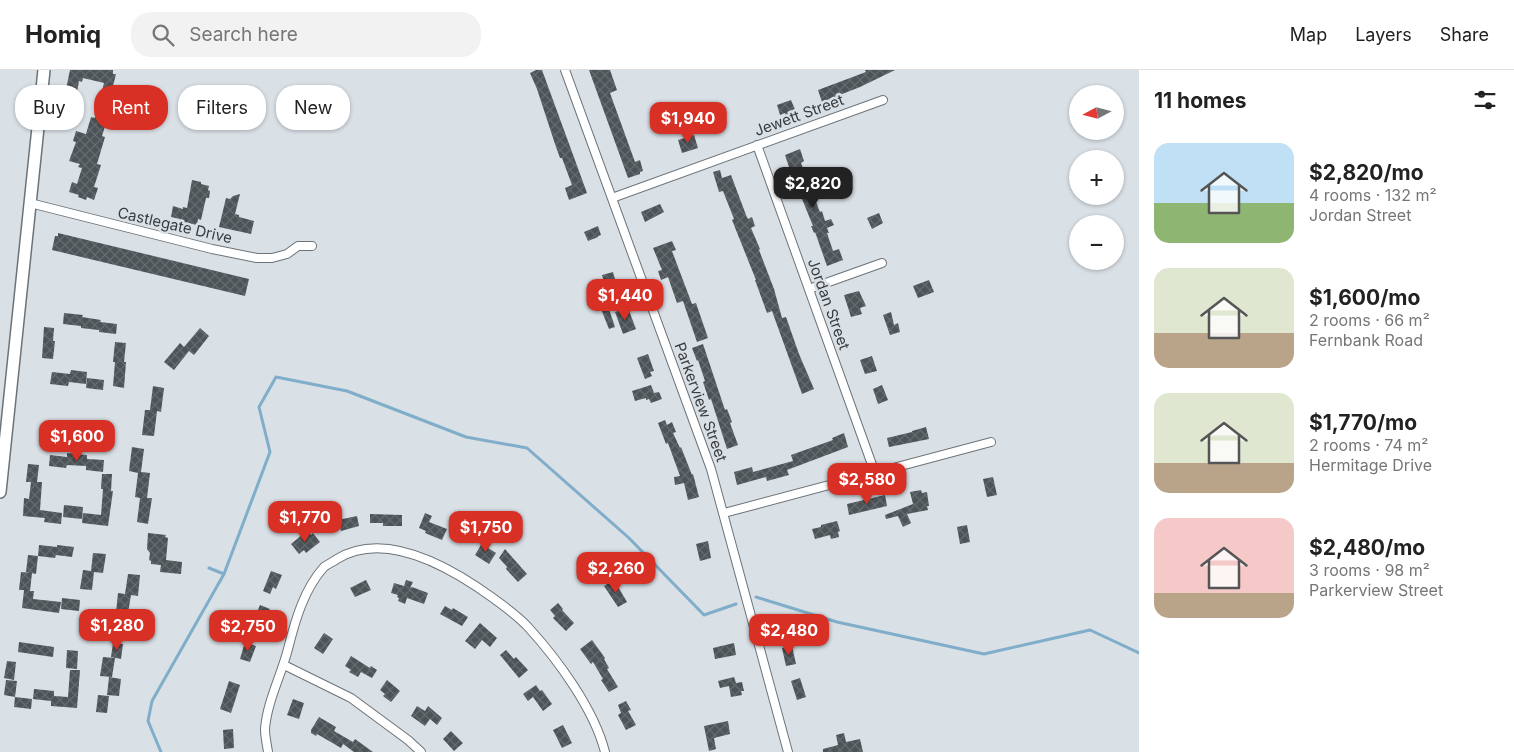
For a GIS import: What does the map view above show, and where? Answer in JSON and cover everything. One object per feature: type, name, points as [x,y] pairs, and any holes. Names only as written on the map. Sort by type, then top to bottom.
[{"type":"main road","points":[[0,492],[44,70]]},
{"type":"street","name":"Parkerview Street","points":[[565,70],[703,445],[724,513],[788,752]]},
{"type":"street","name":"Jewett Street","points":[[612,198],[883,100]]},
{"type":"street","name":"Jordan Street","points":[[757,146],[875,472]]},
{"type":"street","name":"Castlegate Drive","points":[[30,203],[212,249],[257,258],[272,258],[287,254],[298,246],[312,246]]},
{"type":"street","points":[[809,289],[882,263]]},
{"type":"street","points":[[724,513],[991,442]]},
{"type":"street","points":[[268,752],[265,730],[269,704],[284,665],[300,610],[311,584],[326,566],[346,554],[366,549],[387,549],[433,562],[474,584],[506,608],[528,627],[569,678],[600,736],[605,752]]},
{"type":"street","points":[[284,665],[351,698],[408,740],[421,752]]},
{"type":"building","points":[[70,70],[113,70],[113,74],[116,74],[113,85],[103,85],[104,83],[83,78],[82,82],[79,81],[78,85],[67,85]]},
{"type":"building","points":[[542,70],[587,193],[569,200],[565,188],[572,185],[562,158],[560,158],[530,73]]},
{"type":"building","points":[[589,70],[610,70],[617,90],[610,93],[635,162],[640,160],[643,171],[640,174],[628,178]]},
{"type":"building","points":[[865,70],[895,70],[860,87],[822,102],[818,90],[866,72]]},
{"type":"building","points":[[791,100],[796,112],[786,116],[785,113],[780,115],[777,105]]},
{"type":"building","points":[[91,117],[94,118],[94,130],[104,130],[102,136],[105,137],[97,164],[101,165],[94,187],[98,188],[94,200],[87,197],[86,200],[78,197],[79,195],[69,192],[72,182],[77,184],[82,168],[78,167],[80,164],[69,161],[76,142],[73,141],[76,131],[86,134]]},
{"type":"building","points":[[694,135],[698,148],[682,153],[678,140]]},
{"type":"building","points":[[800,149],[804,161],[801,163],[820,212],[822,211],[825,221],[831,219],[834,225],[827,228],[833,251],[839,249],[843,260],[827,266],[785,155]]},
{"type":"building","points":[[720,170],[722,178],[731,175],[748,219],[752,217],[755,226],[751,228],[774,289],[782,318],[786,317],[814,389],[802,394],[772,311],[767,313],[723,191],[719,192],[713,172]]},
{"type":"building","points":[[192,180],[209,186],[208,190],[210,191],[209,198],[206,198],[201,220],[198,219],[197,225],[171,217],[173,206],[183,209],[183,207],[187,208]]},
{"type":"building","points":[[240,194],[235,214],[254,221],[251,234],[219,227],[226,198],[230,199]]},
{"type":"building","points":[[660,204],[664,212],[645,222],[641,212]]},
{"type":"building","points":[[879,213],[883,223],[872,229],[867,218]]},
{"type":"building","points":[[598,226],[601,235],[588,241],[584,232]]},
{"type":"building","points":[[58,233],[249,279],[245,296],[52,250],[55,236],[58,236]]},
{"type":"building","points":[[672,241],[676,250],[672,251],[692,304],[696,303],[708,338],[697,342],[683,301],[677,303],[668,277],[661,280],[658,271],[662,270],[653,248]]},
{"type":"building","points":[[613,272],[619,293],[608,296],[602,275]]},
{"type":"building","points":[[929,280],[934,292],[918,298],[913,286]]},
{"type":"building","points":[[859,291],[866,306],[860,308],[862,314],[851,317],[844,295]]},
{"type":"building","points":[[606,300],[615,327],[609,329],[599,304]]},
{"type":"building","points":[[628,308],[636,329],[623,334],[615,312]]},
{"type":"building","points":[[891,312],[894,325],[898,323],[900,332],[890,335],[883,315]]},
{"type":"building","points":[[64,313],[83,315],[82,317],[101,320],[100,322],[117,324],[116,334],[63,324]]},
{"type":"building","points":[[44,327],[54,328],[53,359],[42,358]]},
{"type":"building","points":[[200,328],[209,336],[194,355],[189,351],[174,370],[164,362],[180,343],[184,347]]},
{"type":"building","points":[[115,342],[126,343],[124,388],[113,386]]},
{"type":"building","points":[[703,344],[725,410],[727,409],[732,422],[730,423],[738,445],[727,449],[711,399],[709,400],[703,382],[705,381],[698,360],[692,348]]},
{"type":"building","points":[[648,354],[654,371],[650,372],[652,376],[645,379],[637,358]]},
{"type":"building","points":[[872,356],[877,371],[865,374],[860,360]]},
{"type":"building","points":[[71,370],[87,372],[86,384],[69,382],[68,386],[50,384],[52,372],[70,374]]},
{"type":"building","points":[[87,378],[104,380],[103,390],[86,388]]},
{"type":"building","points":[[651,385],[654,393],[659,392],[662,399],[651,403],[646,398],[635,401],[632,391]]},
{"type":"building","points":[[882,385],[888,400],[878,404],[873,389]]},
{"type":"building","points":[[153,386],[164,388],[161,412],[157,411],[154,436],[142,435],[145,410],[150,410]]},
{"type":"building","points":[[665,420],[667,425],[672,422],[676,432],[673,433],[693,474],[699,497],[688,500],[684,483],[675,485],[674,477],[680,476],[668,443],[666,444],[658,423]]},
{"type":"building","points":[[926,427],[929,439],[889,447],[887,438]]},
{"type":"building","points":[[844,433],[848,447],[787,470],[789,475],[767,481],[766,477],[737,485],[734,472],[752,467],[753,472],[793,461],[791,455],[833,440],[832,438]]},
{"type":"building","points":[[132,447],[144,449],[141,472],[150,473],[147,498],[152,498],[148,524],[137,522],[140,498],[135,497],[138,473],[129,471]]},
{"type":"building","points":[[67,453],[87,455],[87,459],[104,460],[103,472],[86,470],[86,466],[67,465],[66,468],[49,466],[50,455],[67,457]]},
{"type":"building","points":[[28,464],[39,465],[37,482],[42,482],[40,510],[62,513],[61,524],[44,522],[45,518],[23,516],[24,498],[29,499],[31,482],[26,482]]},
{"type":"building","points":[[102,474],[112,474],[111,491],[113,491],[108,526],[82,523],[83,513],[101,515]]},
{"type":"building","points":[[993,477],[997,495],[987,497],[983,479]]},
{"type":"building","points":[[921,490],[922,493],[927,492],[928,510],[907,514],[911,523],[903,527],[898,516],[886,519],[885,515],[913,504],[910,492]]},
{"type":"building","points":[[885,495],[887,506],[849,515],[847,504]]},
{"type":"building","points":[[64,505],[83,507],[82,519],[63,517]]},
{"type":"building","points":[[425,513],[432,516],[429,522],[447,529],[442,540],[425,533],[426,531],[419,528]]},
{"type":"building","points":[[370,514],[402,515],[402,526],[383,526],[383,523],[370,523]]},
{"type":"building","points":[[357,516],[359,526],[341,531],[338,520]]},
{"type":"building","points":[[837,521],[840,531],[838,532],[839,537],[831,539],[830,535],[815,539],[812,529]]},
{"type":"building","points":[[967,525],[970,542],[960,544],[957,527]]},
{"type":"building","points":[[474,526],[484,533],[478,541],[468,535]]},
{"type":"building","points":[[308,530],[320,542],[306,553],[304,550],[299,554],[291,544]]},
{"type":"building","points":[[148,533],[166,535],[165,537],[168,538],[166,560],[182,562],[181,574],[160,572],[161,565],[151,564],[149,560],[150,553],[147,549]]},
{"type":"building","points":[[484,540],[491,544],[488,548],[496,553],[489,564],[475,555]]},
{"type":"building","points":[[708,541],[711,558],[700,561],[696,544]]},
{"type":"building","points":[[39,545],[74,547],[72,557],[56,555],[55,558],[38,556]]},
{"type":"building","points":[[505,549],[527,574],[518,582],[499,558]]},
{"type":"building","points":[[93,553],[106,554],[103,573],[94,572],[92,590],[80,589],[83,570],[91,571]]},
{"type":"building","points":[[28,555],[38,556],[36,574],[26,572]]},
{"type":"building","points":[[271,571],[282,575],[276,589],[273,587],[270,594],[263,591]]},
{"type":"building","points":[[21,572],[32,573],[30,591],[34,591],[33,599],[61,602],[59,613],[22,608],[24,590],[19,590]]},
{"type":"building","points":[[128,574],[140,575],[138,596],[131,595],[128,613],[135,614],[132,633],[121,631],[123,613],[116,612],[118,593],[125,594]]},
{"type":"building","points":[[366,580],[371,590],[355,597],[350,588]]},
{"type":"building","points":[[406,580],[413,582],[410,588],[428,593],[424,604],[407,598],[405,604],[398,601],[398,595],[391,593],[394,583],[404,586]]},
{"type":"building","points":[[614,580],[627,602],[618,607],[604,586]]},
{"type":"building","points":[[62,598],[80,600],[79,611],[61,609]]},
{"type":"building","points":[[558,603],[574,623],[566,631],[553,618],[555,616],[550,610]]},
{"type":"building","points":[[260,605],[270,609],[263,625],[253,621]]},
{"type":"building","points":[[445,606],[452,610],[453,608],[468,617],[462,626],[440,614]]},
{"type":"building","points":[[480,623],[497,638],[490,647],[482,640],[475,649],[465,641]]},
{"type":"building","points":[[324,633],[333,639],[323,654],[314,648]]},
{"type":"building","points":[[592,640],[605,658],[609,668],[607,669],[618,687],[609,692],[593,662],[591,664],[580,649]]},
{"type":"building","points":[[19,642],[54,647],[53,657],[18,652]]},
{"type":"building","points":[[245,642],[256,646],[250,662],[240,659]]},
{"type":"building","points":[[113,643],[123,644],[121,659],[111,657]]},
{"type":"building","points":[[734,643],[736,655],[715,659],[713,648]]},
{"type":"building","points":[[792,646],[796,664],[786,666],[782,648]]},
{"type":"building","points":[[67,650],[78,651],[77,669],[66,668]]},
{"type":"building","points":[[506,650],[514,659],[516,657],[528,670],[519,678],[500,655]]},
{"type":"building","points":[[351,656],[370,668],[371,666],[377,670],[372,678],[361,672],[358,677],[349,672],[351,670],[345,666]]},
{"type":"building","points":[[103,657],[115,658],[112,677],[100,676]]},
{"type":"building","points":[[7,661],[16,662],[14,680],[4,678]]},
{"type":"building","points":[[70,670],[80,670],[77,708],[51,706],[51,701],[33,699],[34,689],[54,691],[54,696],[68,697]]},
{"type":"building","points":[[109,677],[121,679],[119,696],[107,695]]},
{"type":"building","points":[[734,677],[736,683],[742,682],[744,691],[741,691],[742,695],[731,697],[729,686],[720,688],[718,681]]},
{"type":"building","points":[[800,678],[806,697],[797,700],[791,681]]},
{"type":"building","points":[[6,680],[17,681],[15,697],[4,695]]},
{"type":"building","points":[[387,680],[400,691],[391,702],[383,696],[385,694],[380,690]]},
{"type":"building","points":[[229,681],[240,685],[231,713],[220,709]]},
{"type":"building","points":[[536,685],[552,704],[543,711],[533,697],[528,701],[523,694]]},
{"type":"building","points":[[98,695],[109,696],[107,713],[96,712]]},
{"type":"building","points":[[15,697],[32,699],[31,709],[14,707]]},
{"type":"building","points":[[293,699],[304,703],[299,719],[287,715]]},
{"type":"building","points":[[626,701],[631,710],[628,711],[636,725],[626,730],[618,715],[621,713],[618,705]]},
{"type":"building","points":[[417,706],[425,711],[428,706],[442,718],[437,725],[430,719],[425,726],[411,716]]},
{"type":"building","points":[[319,717],[336,727],[334,731],[353,742],[355,739],[373,752],[354,752],[343,744],[341,748],[317,734],[316,736],[311,733]]},
{"type":"building","points":[[728,721],[730,734],[714,738],[716,749],[709,751],[704,726]]},
{"type":"building","points":[[563,725],[572,743],[562,748],[553,730]]},
{"type":"building","points":[[233,729],[234,748],[224,749],[223,730]]},
{"type":"building","points":[[451,731],[463,743],[454,751],[443,739]]},
{"type":"building","points":[[844,733],[846,742],[860,739],[863,752],[823,752],[823,749],[838,745],[836,735]]},
{"type":"waterway","points":[[161,752],[148,721],[152,701],[224,574],[270,452],[259,407],[276,377],[347,391],[466,437],[527,448],[629,538],[704,615],[736,604]]},
{"type":"waterway","points":[[209,568],[224,574]]},
{"type":"waterway","points":[[756,597],[837,622],[984,654],[1090,630],[1139,653]]}]
